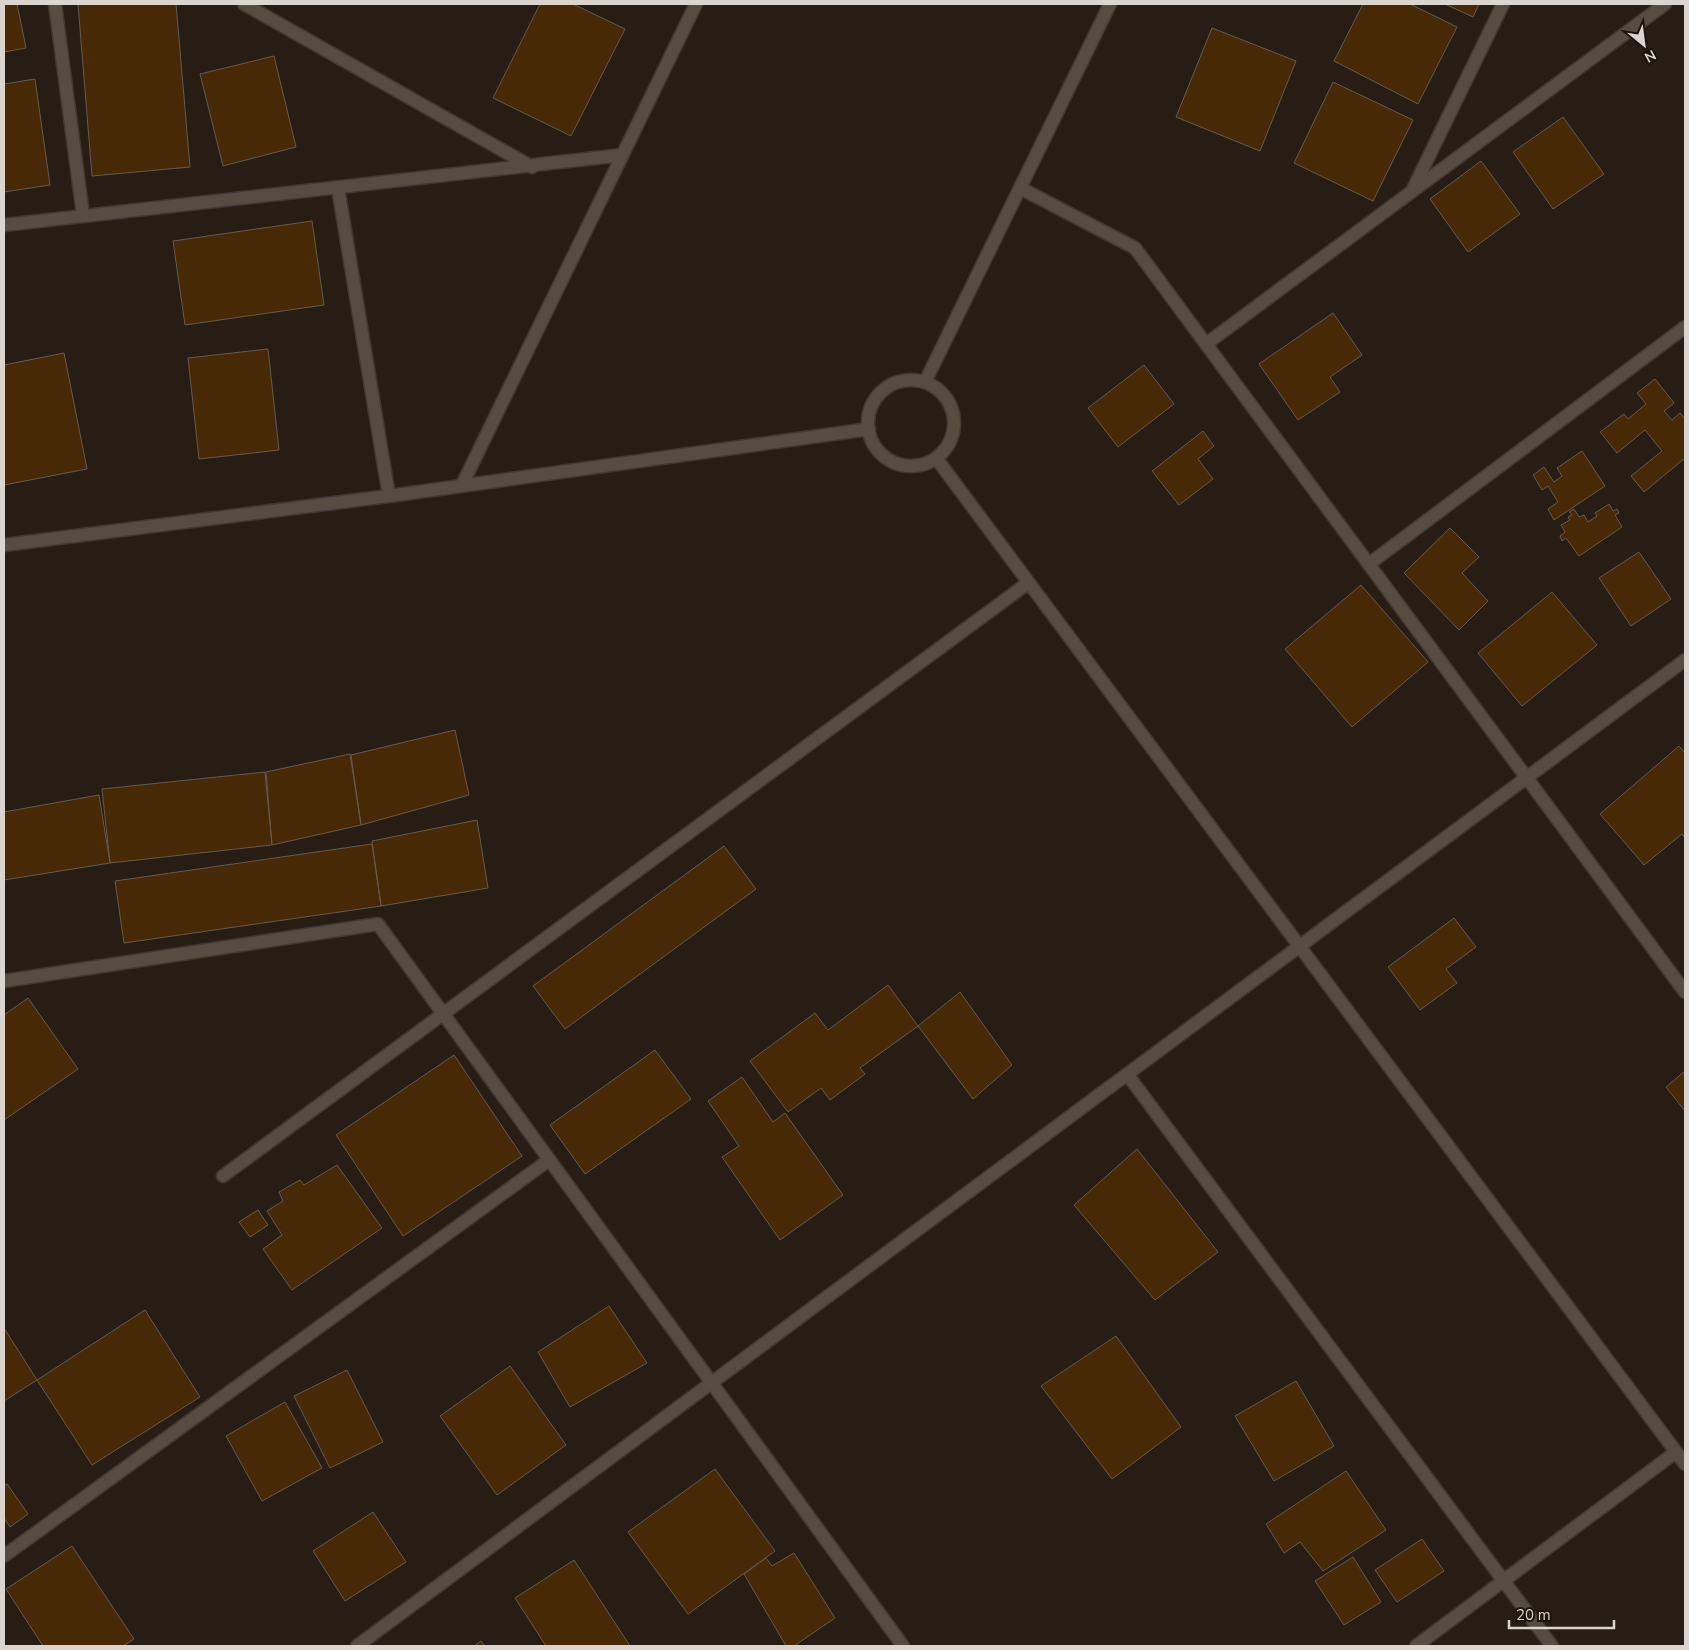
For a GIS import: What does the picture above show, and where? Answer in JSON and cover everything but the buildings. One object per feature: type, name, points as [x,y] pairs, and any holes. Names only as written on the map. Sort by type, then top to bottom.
[{"type":"street","points":[[55,4],[83,215]]},
{"type":"street","points":[[244,4],[532,167]]},
{"type":"street","points":[[462,486],[696,4]]},
{"type":"street","points":[[926,382],[1110,4]]},
{"type":"street","points":[[1412,191],[1503,4]]},
{"type":"street","points":[[1206,344],[1665,4]]},
{"type":"street","points":[[4,225],[532,167],[622,155]]},
{"type":"street","points":[[338,188],[389,496]]},
{"type":"street","points":[[1020,188],[1135,248],[1685,992]]},
{"type":"street","points":[[1369,564],[1685,327]]},
{"type":"street","points":[[911,380],[926,382],[944,396],[954,417],[954,429],[951,440],[936,458],[923,465],[908,466],[894,463],[878,449],[869,429],[869,415],[874,401],[884,390],[897,383],[911,380]]},
{"type":"street","points":[[4,546],[389,496],[869,429]]},
{"type":"street","points":[[936,458],[1685,1464]]},
{"type":"street","points":[[223,1176],[1028,583]]},
{"type":"street","points":[[357,1646],[1685,660]]},
{"type":"street","points":[[4,981],[378,924],[903,1646]]},
{"type":"street","points":[[1127,1074],[1552,1646]]},
{"type":"street","points":[[4,1556],[549,1160]]},
{"type":"street","points":[[1416,1646],[1676,1452]]}]
